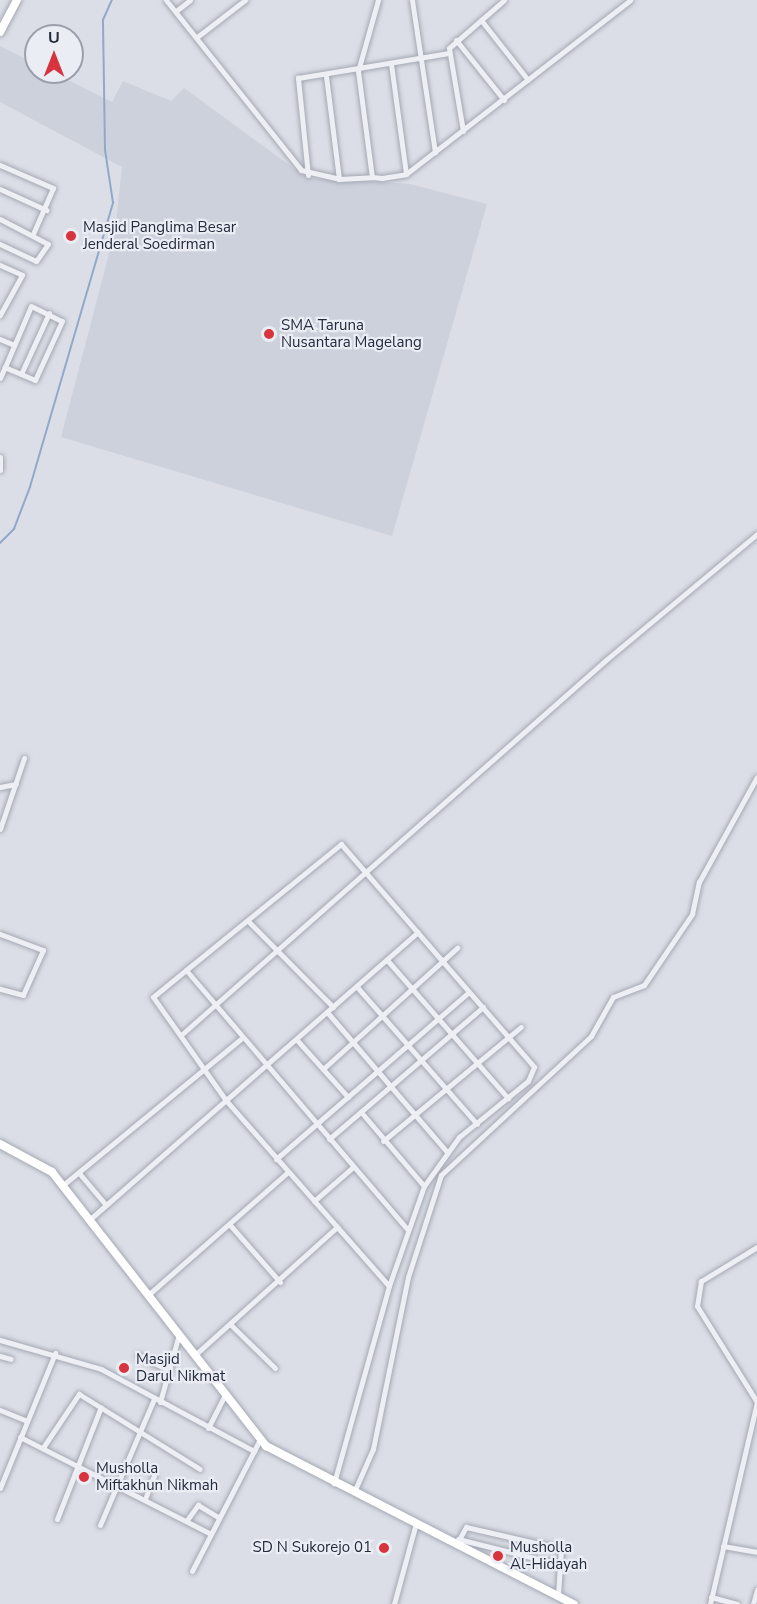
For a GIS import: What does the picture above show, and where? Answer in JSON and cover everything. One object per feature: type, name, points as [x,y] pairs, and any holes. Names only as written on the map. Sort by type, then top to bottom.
[{"type":"main road","points":[[0,32],[17,0]]},
{"type":"street","points":[[166,0],[309,175],[339,178],[406,174],[504,100],[622,2],[630,0]]},
{"type":"street","points":[[176,11],[190,0]]},
{"type":"street","points":[[197,37],[245,0]]},
{"type":"street","points":[[372,177],[358,71],[378,0]]},
{"type":"street","points":[[412,0],[419,59],[435,152]]},
{"type":"street","points":[[463,131],[449,53],[456,40],[504,0]]},
{"type":"street","points":[[481,20],[528,80]]},
{"type":"street","points":[[456,40],[504,100]]},
{"type":"street","points":[[309,175],[295,84],[300,78],[358,71],[449,53]]},
{"type":"street","points":[[391,64],[406,174]]},
{"type":"street","points":[[326,76],[339,178]]},
{"type":"street","points":[[0,165],[52,187],[46,210],[33,234]]},
{"type":"street","points":[[0,189],[46,210]]},
{"type":"street","points":[[0,219],[33,234],[48,244],[38,260],[0,244]]},
{"type":"street","points":[[0,266],[22,275],[0,323]]},
{"type":"street","points":[[0,378],[5,366],[14,345],[31,306],[49,313],[62,323],[37,378],[21,374],[5,366]]},
{"type":"street","points":[[21,374],[49,313]]},
{"type":"street","points":[[0,339],[14,345]]},
{"type":"street","points":[[0,457],[0,470]]},
{"type":"street","points":[[181,1035],[214,1002],[275,948],[757,534]]},
{"type":"street","points":[[0,829],[24,758]]},
{"type":"street","points":[[355,1494],[374,1449],[408,1277],[441,1175],[591,1036],[613,997],[644,985],[692,915],[699,882],[757,777]]},
{"type":"street","points":[[0,787],[16,784]]},
{"type":"street","points":[[334,1484],[389,1286],[424,1186],[447,1151],[508,1098],[535,1071],[508,1036],[346,846],[337,844],[248,921],[153,997],[207,1069],[225,1100],[389,1286]]},
{"type":"street","points":[[248,921],[333,1007]]},
{"type":"street","points":[[89,1220],[418,932]]},
{"type":"street","points":[[0,934],[43,950],[23,995],[0,989]]},
{"type":"street","points":[[323,1069],[457,948]]},
{"type":"street","points":[[387,960],[508,1098]]},
{"type":"street","points":[[186,970],[214,1002],[263,1066],[317,1124],[408,1230]]},
{"type":"street","points":[[357,987],[477,1124]]},
{"type":"street","points":[[276,1159],[469,992]]},
{"type":"street","points":[[329,1139],[389,1085],[483,1007]]},
{"type":"street","points":[[327,1012],[447,1151]]},
{"type":"street","points":[[383,1141],[445,1087],[521,1027]]},
{"type":"street","points":[[63,1185],[241,1039]]},
{"type":"street","points":[[296,1039],[348,1097]]},
{"type":"street","points":[[361,1112],[383,1141],[424,1186]]},
{"type":"street","points":[[0,1144],[43,1163],[63,1185],[196,1354],[260,1440],[334,1484],[457,1542],[574,1604]]},
{"type":"street","points":[[314,1201],[353,1167]]},
{"type":"street","points":[[148,1294],[230,1225],[288,1172]]},
{"type":"street","points":[[79,1173],[106,1205]]},
{"type":"street","points":[[230,1225],[280,1282]]},
{"type":"street","points":[[196,1354],[280,1282],[337,1227]]},
{"type":"street","points":[[710,1604],[757,1402],[697,1306],[701,1281],[757,1247]]},
{"type":"street","points":[[230,1323],[274,1368]]},
{"type":"street","points":[[100,1525],[139,1433],[157,1401],[179,1334]]},
{"type":"street","points":[[0,1340],[55,1353],[101,1369],[254,1451]]},
{"type":"street","points":[[0,1488],[3,1471],[20,1437],[55,1353]]},
{"type":"street","points":[[138,1355],[169,1370]]},
{"type":"street","points":[[0,1356],[10,1359]]},
{"type":"street","points":[[44,1446],[75,1394],[101,1407],[139,1433],[200,1469]]},
{"type":"street","points":[[208,1428],[225,1395]]},
{"type":"street","points":[[57,1520],[77,1463],[101,1407]]},
{"type":"street","points":[[0,1410],[27,1421]]},
{"type":"street","points":[[20,1437],[44,1446],[209,1533]]},
{"type":"street","points":[[192,1571],[209,1533],[260,1440]]},
{"type":"street","points":[[145,1499],[154,1476]]},
{"type":"street","points":[[187,1520],[198,1505],[218,1517]]},
{"type":"street","points":[[394,1604],[416,1523]]},
{"type":"street","points":[[457,1542],[466,1527],[563,1550],[558,1596]]},
{"type":"street","points":[[457,1542],[562,1565]]},
{"type":"street","points":[[723,1546],[757,1552]]},
{"type":"street","points":[[753,1604],[757,1590]]},
{"type":"street","points":[[711,1597],[737,1604]]},
{"type":"shaded area","name":"SMA Taruna Nusantara Magelang","points":[[0,46],[24,58],[24,84],[76,84],[112,102],[123,81],[171,101],[184,88],[307,178],[410,184],[487,204],[392,536],[61,437],[115,231],[122,167],[0,102]]},
{"type":"waterway","points":[[0,543],[14,529],[30,487],[113,203],[105,150],[103,20],[112,0]]},
{"type":"place","name":"Masjid Panglima Besar Jenderal Soedirman","points":[[71,236]]},
{"type":"place","name":"SMA Taruna Nusantara Magelang","points":[[269,334]]},
{"type":"place","name":"Masjid Darul Nikmat","points":[[124,1368]]},
{"type":"place","name":"Musholla Miftakhun Nikmah","points":[[84,1477]]},
{"type":"place","name":"SD N Sukorejo 01","points":[[384,1548]]},
{"type":"place","name":"Musholla Al-Hidayah","points":[[498,1556]]}]
